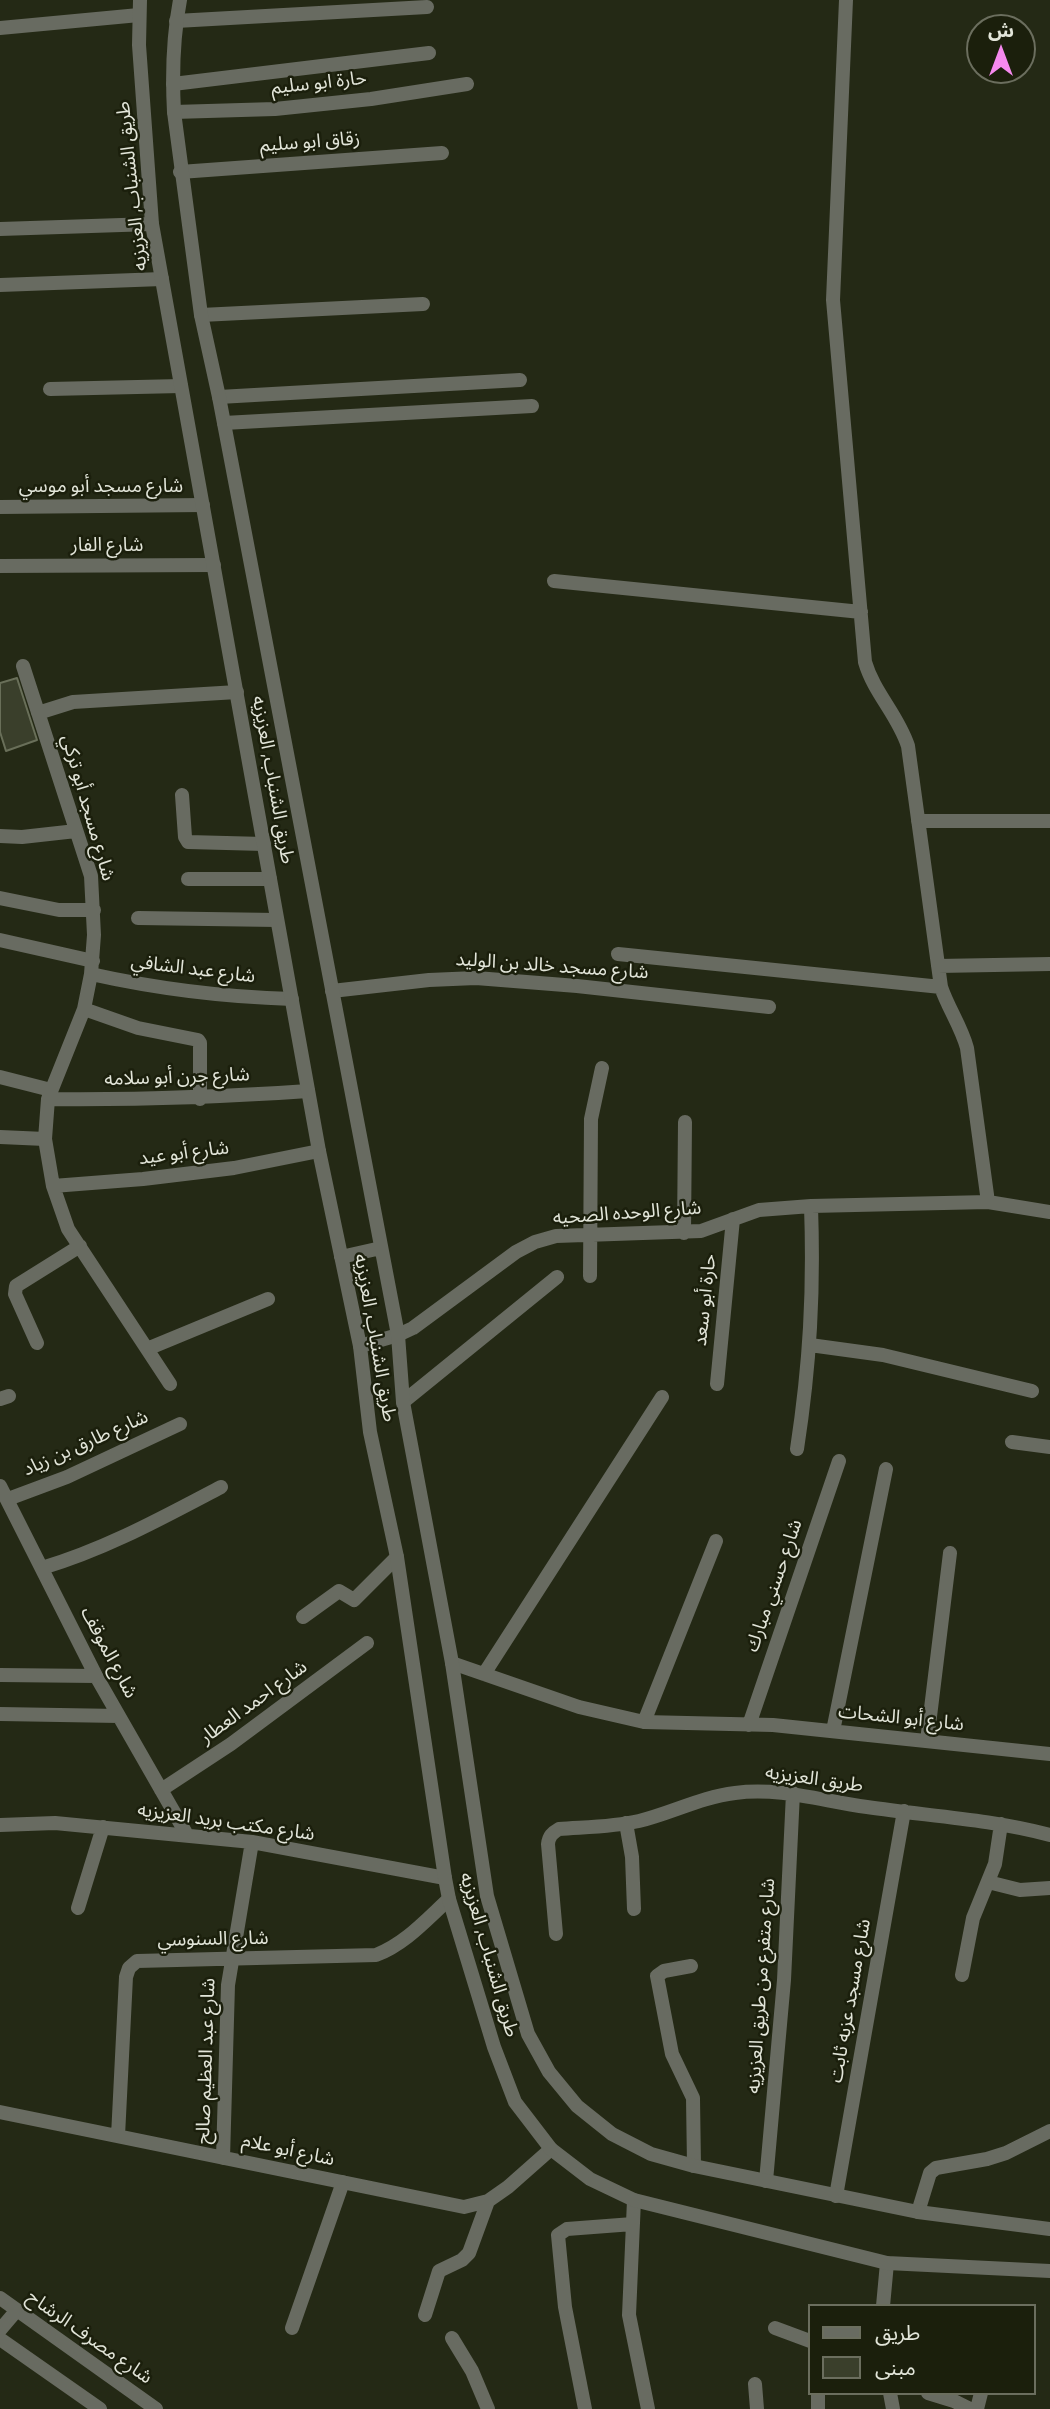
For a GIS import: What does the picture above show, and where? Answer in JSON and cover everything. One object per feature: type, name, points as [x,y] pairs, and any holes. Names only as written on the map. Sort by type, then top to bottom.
[{"type":"street","name":"طريق الشنباب, العزيزيه","points":[[140,0],[139,45],[152,224],[319,1151],[360,1346],[370,1432],[397,1557],[445,1878],[494,2047],[516,2102],[551,2149],[590,2179],[634,2200],[887,2263],[1050,2271]]},
{"type":"street","name":"طريق الشنباب, العزيزيه","points":[[180,0],[176,21],[174,112],[201,315],[219,397],[398,1335],[403,1402],[452,1663],[487,1896],[528,2034],[549,2073],[586,2113],[612,2134],[651,2154],[694,2166],[918,2212],[1050,2229]]},
{"type":"street","points":[[846,0],[833,300],[865,662],[870,679],[897,719],[908,746],[941,987],[963,1033],[967,1048],[988,1202]]},
{"type":"street","points":[[176,21],[427,7]]},
{"type":"street","points":[[0,27],[139,15]]},
{"type":"street","points":[[173,84],[429,53]]},
{"type":"street","name":"حارة ابو سليم","points":[[174,112],[275,109],[371,99],[467,84]]},
{"type":"street","name":"زقاق ابو سليم","points":[[180,172],[442,153]]},
{"type":"street","points":[[0,229],[152,224]]},
{"type":"street","points":[[0,285],[162,279]]},
{"type":"street","points":[[201,315],[424,304]]},
{"type":"street","points":[[219,397],[520,380]]},
{"type":"street","points":[[50,389],[181,386]]},
{"type":"street","points":[[224,423],[532,406]]},
{"type":"street","name":"شارع مسجد أبو موسي","points":[[0,507],[203,505]]},
{"type":"street","name":"شارع الفار","points":[[0,566],[214,565]]},
{"type":"street","points":[[554,581],[861,612]]},
{"type":"street","name":"شارع مسجد أبو تركي","points":[[23,666],[91,876],[94,910],[92,967],[84,1009],[50,1094],[45,1139],[52,1186],[68,1229],[170,1384]]},
{"type":"street","points":[[38,713],[73,702],[237,692]]},
{"type":"street","points":[[182,795],[185,837],[188,842],[264,844]]},
{"type":"street","points":[[918,821],[1050,821]]},
{"type":"street","points":[[0,836],[22,837],[76,831]]},
{"type":"street","points":[[188,878],[270,879]]},
{"type":"street","points":[[0,898],[59,910],[94,910]]},
{"type":"street","points":[[138,918],[277,920]]},
{"type":"street","name":"شارع عبد الشافي","points":[[0,940],[142,985],[194,993],[292,999]]},
{"type":"street","points":[[618,954],[941,987]]},
{"type":"street","points":[[938,966],[1050,964]]},
{"type":"street","name":"شارع مسجد خالد بن الوليد","points":[[332,991],[429,980],[476,978],[769,1007]]},
{"type":"street","points":[[84,1009],[138,1028],[198,1040],[200,1099]]},
{"type":"street","points":[[590,1276],[591,1119],[601,1068]]},
{"type":"street","name":"شارع جرن أبو سلامه","points":[[0,1077],[50,1094],[200,1099],[308,1091]]},
{"type":"street","points":[[684,1233],[685,1122]]},
{"type":"street","points":[[0,1137],[45,1139]]},
{"type":"street","name":"شارع أبو عيد","points":[[52,1186],[234,1168],[319,1151]]},
{"type":"street","name":"شارع الوحده الصحيه","points":[[360,1346],[413,1328],[516,1252],[535,1242],[556,1236],[701,1231],[759,1210],[811,1206],[988,1202],[1050,1212]]},
{"type":"street","points":[[797,1449],[810,1345],[813,1264],[811,1206]]},
{"type":"street","name":"حارة أبو سعد","points":[[717,1384],[733,1219]]},
{"type":"street","points":[[37,1343],[15,1294],[16,1286],[79,1246]]},
{"type":"street","points":[[341,1257],[381,1248]]},
{"type":"street","points":[[403,1402],[557,1277]]},
{"type":"street","points":[[147,1349],[268,1299]]},
{"type":"street","points":[[810,1345],[883,1355],[1032,1391]]},
{"type":"street","points":[[484,1674],[662,1397]]},
{"type":"street","name":"شارع طارق بن زياد","points":[[4,1492],[67,1477],[180,1424]]},
{"type":"street","points":[[1012,1442],[1050,1447]]},
{"type":"street","name":"شارع حسني مبارك","points":[[749,1724],[839,1461]]},
{"type":"street","points":[[833,1731],[886,1469]]},
{"type":"street","points":[[42,1568],[98,1550],[221,1487]]},
{"type":"street","name":"شارع الموقف","points":[[4,1492],[96,1676],[187,1835]]},
{"type":"street","points":[[644,1722],[716,1541]]},
{"type":"street","points":[[927,1741],[950,1553]]},
{"type":"street","points":[[303,1617],[339,1591],[354,1600],[397,1557]]},
{"type":"street","name":"شارع احمد العطار","points":[[161,1790],[231,1744],[367,1643]]},
{"type":"street","name":"شارع أبو الشحات","points":[[452,1663],[579,1707],[644,1722],[749,1724],[1050,1754]]},
{"type":"street","points":[[0,1675],[96,1676]]},
{"type":"street","points":[[0,1714],[119,1716]]},
{"type":"street","name":"طريق العزيزيه","points":[[556,1934],[549,1838],[559,1829],[626,1823],[708,1797],[767,1791],[793,1793],[867,1807],[1001,1824],[1050,1835]]},
{"type":"street","name":"شارع متفرع من طريق العزيزيه","points":[[766,2181],[784,1980],[793,1793]]},
{"type":"street","name":"شارع مسجد عزبه ثابت","points":[[836,2196],[905,1811]]},
{"type":"street","name":"شارع مكتب بريد العزيزيه","points":[[0,1825],[55,1823],[252,1842],[445,1878]]},
{"type":"street","points":[[626,1823],[632,1857],[634,1909]]},
{"type":"street","points":[[962,1975],[973,1918],[995,1864],[1001,1824]]},
{"type":"street","points":[[78,1908],[103,1827]]},
{"type":"street","name":"شارع عبد العظيم صالح","points":[[223,2158],[226,2010],[252,1842]]},
{"type":"street","points":[[988,1882],[1020,1889],[1050,1888]]},
{"type":"street","name":"شارع السنوسي","points":[[118,2136],[126,1977],[137,1961],[376,1955],[391,1950],[449,1899]]},
{"type":"street","points":[[691,1966],[664,1971],[657,1976],[672,2054],[693,2098],[694,2166]]},
{"type":"street","name":"شارع أبو علام","points":[[0,2112],[464,2207],[488,2201]]},
{"type":"street","points":[[918,2212],[930,2173],[936,2168],[1006,2153],[1050,2130]]},
{"type":"street","points":[[425,2315],[439,2271],[462,2260],[469,2253],[488,2201],[551,2149]]},
{"type":"street","points":[[292,2328],[342,2182]]},
{"type":"street","points":[[634,2200],[629,2315],[648,2409]]},
{"type":"street","points":[[585,2409],[565,2307],[558,2235],[567,2229],[633,2224]]},
{"type":"street","points":[[883,2304],[887,2263]]},
{"type":"street","name":"شارع مصرف الرشاح","points":[[0,2298],[156,2409]]},
{"type":"street","points":[[0,2330],[17,2310]]},
{"type":"street","points":[[775,2328],[808,2340]]},
{"type":"street","points":[[452,2338],[472,2371],[488,2409]]},
{"type":"street","points":[[0,2339],[100,2409]]},
{"type":"street","points":[[755,2385],[757,2409]]},
{"type":"street","points":[[934,2395],[970,2409]]},
{"type":"building","points":[[17,678],[37,740],[6,751],[0,732],[0,683]]}]
